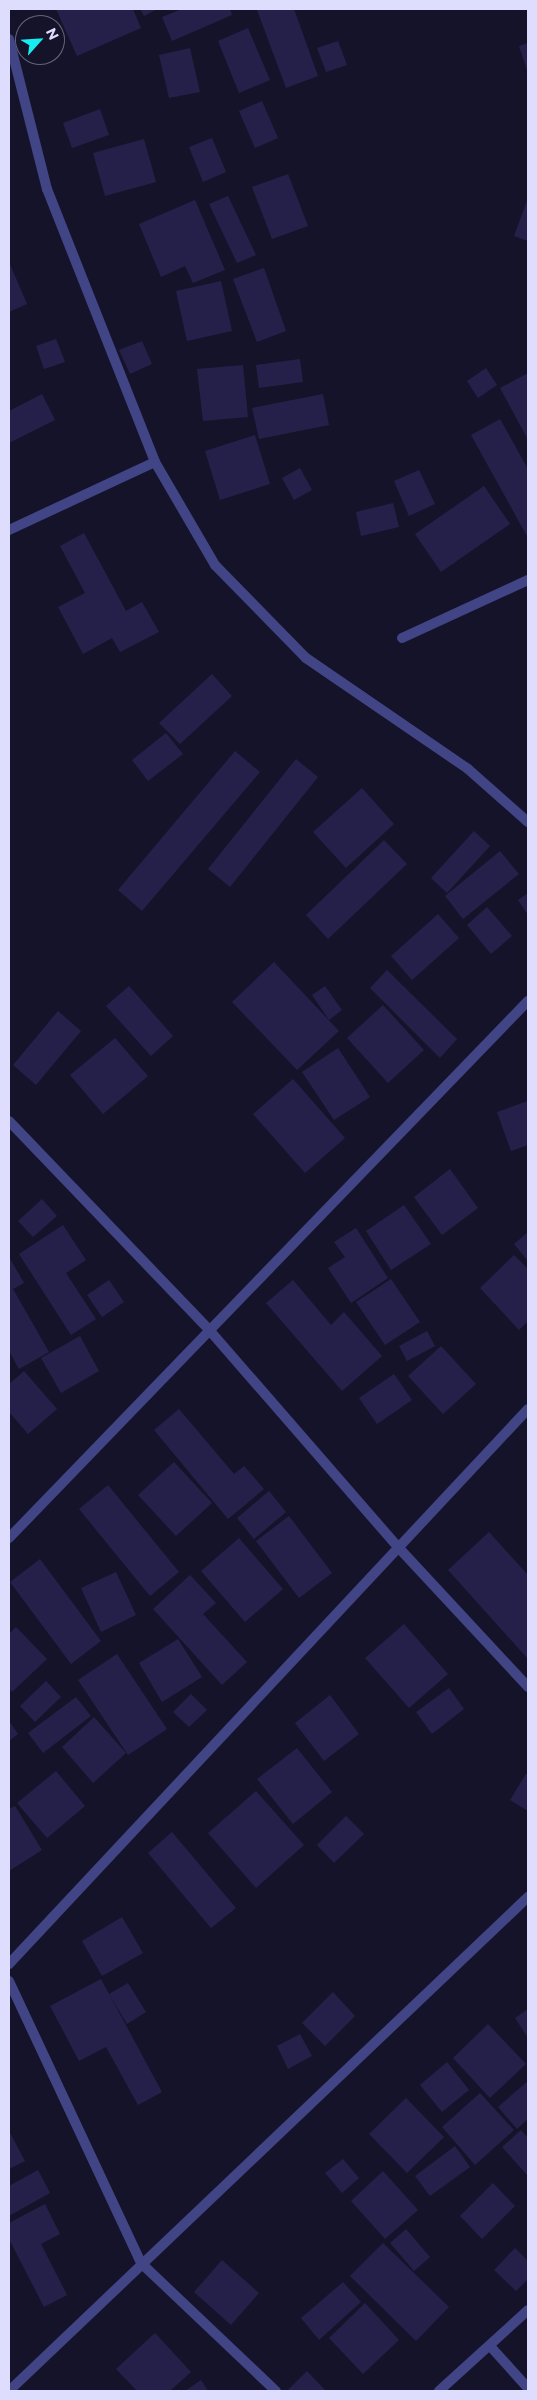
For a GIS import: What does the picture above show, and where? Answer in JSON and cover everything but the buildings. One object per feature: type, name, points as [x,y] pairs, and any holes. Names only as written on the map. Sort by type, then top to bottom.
[{"type":"street","points":[[9,38],[47,189],[154,462],[215,565],[306,658],[468,769],[528,822]]},
{"type":"street","points":[[9,530],[154,462]]},
{"type":"street","points":[[402,638],[528,580]]},
{"type":"street","points":[[9,1538],[211,1332],[528,1001]]},
{"type":"street","points":[[9,1121],[211,1332],[398,1547],[528,1687]]},
{"type":"street","points":[[9,1964],[528,1409]]},
{"type":"street","points":[[9,2391],[141,2263],[528,1897]]},
{"type":"street","points":[[9,1981],[141,2263],[276,2391]]},
{"type":"street","points":[[438,2391],[528,2310]]},
{"type":"street","points":[[490,2346],[528,2388]]}]
